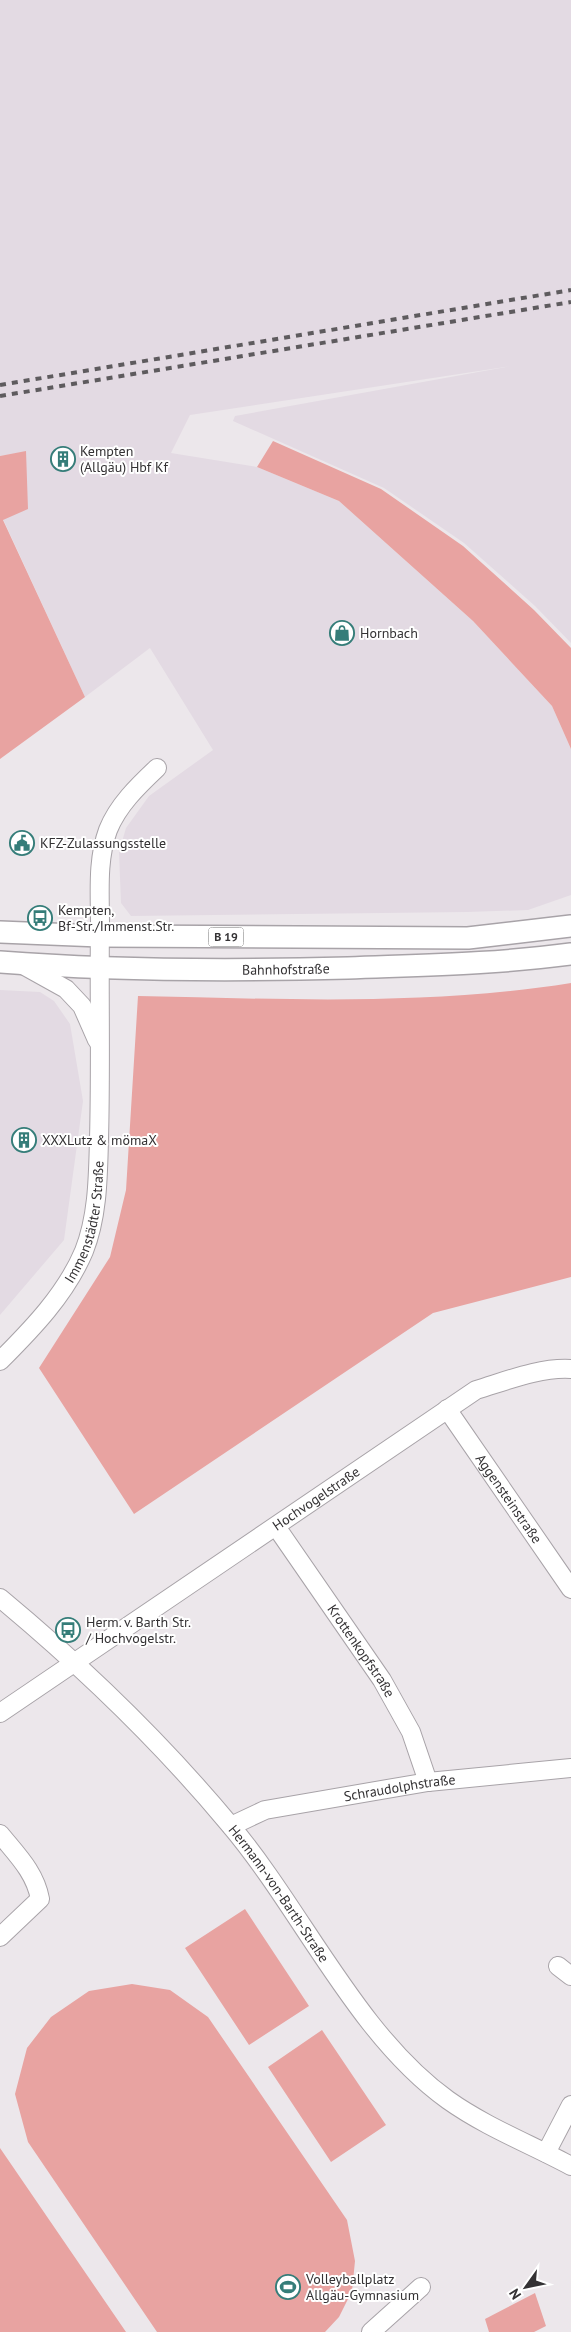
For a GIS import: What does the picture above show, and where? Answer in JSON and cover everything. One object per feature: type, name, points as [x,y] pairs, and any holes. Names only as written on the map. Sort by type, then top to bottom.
[{"type":"main road","name":"B 19","points":[[100,936],[468,938],[571,926]]},
{"type":"main road","points":[[0,932],[100,936]]},
{"type":"main road","name":"Bahnhofstraße","points":[[10,963],[99,968],[285,971],[479,964],[571,954]]},
{"type":"main road","points":[[537,959],[571,965]]},
{"type":"street","points":[[100,936],[99,881],[108,830],[129,795],[157,768]]},
{"type":"street","name":"Immenstädter Straße","points":[[0,1361],[35,1326],[64,1287],[84,1250],[95,1207],[101,1097],[100,936]]},
{"type":"street","points":[[10,963],[66,989],[82,1006],[100,1046]]},
{"type":"street","name":"Hochvogelstraße","points":[[0,1713],[277,1528],[447,1408],[476,1390],[518,1377],[568,1373]]},
{"type":"street","name":"Aggensteinstraße","points":[[447,1408],[571,1590]]},
{"type":"street","name":"Krottenkopfstraße","points":[[277,1528],[382,1680],[411,1732],[428,1782]]},
{"type":"street","name":"Hermann-von-Barth-Straße","points":[[0,1598],[76,1662],[163,1748],[231,1826],[372,2026],[421,2077],[447,2100],[476,2118],[571,2166]]},
{"type":"street","name":"Schraudolphstraße","points":[[231,1826],[265,1810],[428,1782],[571,1768]]},
{"type":"street","points":[[0,1834],[30,1871],[38,1885],[40,1900],[0,1937]]},
{"type":"street","points":[[546,2153],[571,2105]]},
{"type":"street","points":[[371,2332],[421,2287]]},
{"type":"shaded area","points":[[0,0],[571,0],[571,643],[535,606],[464,543],[384,488],[233,421],[235,416],[511,366],[190,415],[171,453],[257,467],[339,501],[473,621],[552,706],[571,749],[571,895],[528,910],[467,912],[131,916],[121,903],[119,852],[126,828],[149,796],[213,750],[150,648],[85,697],[3,519],[26,452],[0,456]]},
{"type":"shaded area","points":[[273,441],[381,489],[463,546],[534,610],[571,648],[571,749],[552,706],[473,621],[339,501],[257,467]]},
{"type":"shaded area","points":[[26,451],[28,509],[3,520],[85,697],[0,759],[0,456]]},
{"type":"shaded area","points":[[571,983],[571,1277],[433,1313],[134,1514],[39,1368],[110,1257],[126,1190],[138,996],[301,999],[409,998],[517,990]]},
{"type":"shaded area","points":[[0,990],[40,992],[54,1001],[70,1024],[83,1101],[64,1240],[0,1315]]},
{"type":"shaded area","points":[[245,1909],[309,2006],[249,2045],[185,1948]]},
{"type":"shaded area","points":[[132,1984],[170,1990],[208,2017],[347,2220],[355,2261],[352,2291],[339,2317],[325,2332],[157,2332],[28,2142],[15,2094],[27,2048],[51,2017],[89,1991]]},
{"type":"shaded area","points":[[322,2030],[386,2125],[331,2162],[268,2067]]},
{"type":"shaded area","points":[[0,2148],[126,2332],[0,2332]]},
{"type":"shaded area","points":[[535,2293],[546,2326],[534,2332],[489,2332],[485,2319]]},
{"type":"railway","points":[[0,385],[571,290]]},
{"type":"railway","points":[[0,396],[571,302]]},
{"type":"place","name":"Kempten (Allgäu) Hbf Kf","points":[[63,459]]},
{"type":"place","name":"Hornbach","points":[[342,633]]},
{"type":"place","name":"KFZ-Zulassungsstelle","points":[[22,843]]},
{"type":"place","name":"Kempten, Bf-Str./Immenst.Str.","points":[[40,918]]},
{"type":"place","name":"XXXLutz & mömaX","points":[[24,1140]]},
{"type":"place","name":"Herm. v. Barth Str. / Hochvogelstr.","points":[[68,1630]]},
{"type":"place","name":"Volleyballplatz Allgäu-Gymnasium","points":[[288,2287]]}]
